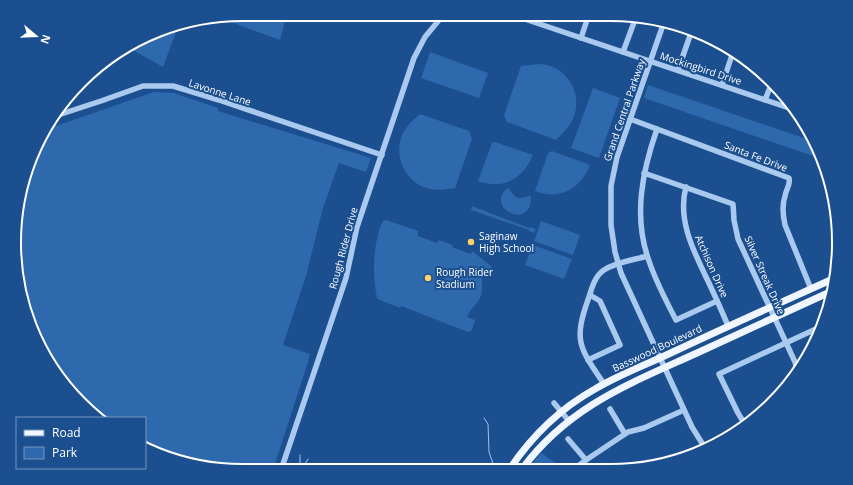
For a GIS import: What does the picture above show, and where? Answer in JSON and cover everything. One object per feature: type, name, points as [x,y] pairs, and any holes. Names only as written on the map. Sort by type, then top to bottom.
[{"type":"main road","name":"Basswood Boulevard","points":[[514,464],[537,435],[562,412],[604,384],[829,281]]},
{"type":"main road","name":"Basswood Boulevard","points":[[527,464],[545,442],[569,421],[604,397],[826,294]]},
{"type":"street","name":"Rough Rider Drive","points":[[283,464],[346,278],[357,226],[417,52],[425,37],[438,21]]},
{"type":"street","name":"Mockingbird Drive","points":[[530,21],[785,107]]},
{"type":"street","points":[[581,38],[587,21]]},
{"type":"street","points":[[623,52],[634,22]]},
{"type":"street","name":"Grand Central Parkway","points":[[662,27],[617,157],[611,186],[611,225],[618,264],[627,288],[692,427],[702,444]]},
{"type":"street","points":[[678,70],[690,36]]},
{"type":"street","points":[[722,85],[731,57]]},
{"type":"street","name":"Lavonne Lane","points":[[62,114],[143,86],[173,86],[382,155]]},
{"type":"street","points":[[765,100],[770,89]]},
{"type":"street","name":"Santa Fe Drive","points":[[630,119],[789,178],[790,182],[784,197],[783,214],[785,225],[811,289]]},
{"type":"street","points":[[657,129],[644,173],[641,199],[641,219],[647,256],[676,320],[717,301]]},
{"type":"street","name":"Silver Streak Drive","points":[[644,173],[733,204],[734,220],[738,239],[795,366]]},
{"type":"street","name":"Atchison Drive","points":[[686,188],[684,211],[692,247],[728,326]]},
{"type":"street","points":[[604,384],[588,360],[581,345],[580,329],[582,318],[599,274],[605,269],[618,264],[647,256]]},
{"type":"street","points":[[588,360],[620,345],[600,301],[590,295]]},
{"type":"street","points":[[742,420],[719,374],[814,330]]},
{"type":"street","points":[[554,403],[569,421]]},
{"type":"street","points":[[610,409],[625,434]]},
{"type":"street","points":[[581,464],[625,434],[644,428],[684,410]]},
{"type":"street","points":[[568,439],[586,460]]},
{"type":"green space","points":[[228,21],[285,21],[280,40]]},
{"type":"green space","points":[[176,32],[163,67],[133,50],[158,38]]},
{"type":"green space","points":[[430,52],[488,73],[479,98],[421,78]]},
{"type":"green space","points":[[539,64],[558,70],[571,83],[575,92],[575,111],[572,121],[567,129],[556,140],[507,122],[504,115],[521,66]]},
{"type":"green space","points":[[648,85],[805,138],[814,156],[644,98]]},
{"type":"green space","points":[[593,88],[620,98],[599,158],[571,148]]},
{"type":"green space","points":[[154,92],[174,93],[218,108],[218,111],[371,158],[366,172],[339,163],[323,208],[306,276],[283,345],[310,354],[275,464],[228,464],[199,460],[158,447],[146,441],[146,417],[107,417],[96,409],[76,389],[58,366],[44,340],[33,314],[25,286],[21,257],[21,228],[25,199],[38,158],[54,127]]},
{"type":"green space","points":[[420,114],[469,131],[472,139],[455,188],[436,190],[422,186],[414,182],[408,176],[404,168],[399,152],[402,135],[412,121]]},
{"type":"green space","points":[[495,142],[533,155],[524,170],[511,180],[496,184],[478,181],[492,143]]},
{"type":"green space","points":[[552,151],[590,165],[581,180],[575,186],[561,193],[544,194],[535,191],[548,153]]},
{"type":"green space","points":[[508,188],[513,195],[518,198],[531,196],[529,207],[524,213],[518,215],[510,213],[505,209],[501,202],[502,195]]},
{"type":"green space","points":[[472,206],[529,228],[536,229],[534,233],[471,210]]},
{"type":"green space","name":"Rough Rider Stadium","points":[[386,220],[418,231],[418,236],[437,243],[439,240],[453,245],[452,247],[471,254],[472,251],[491,266],[493,270],[491,275],[483,273],[481,295],[467,317],[475,320],[472,330],[468,332],[401,306],[400,308],[377,298],[374,279],[376,242],[381,224]]},
{"type":"green space","points":[[541,221],[580,235],[573,255],[534,241]]},
{"type":"green space","points":[[533,245],[572,259],[564,279],[525,265]]},
{"type":"green space","points":[[541,453],[557,464],[532,464]]},
{"type":"waterway","points":[[484,418],[488,424],[489,452],[493,464]]},
{"type":"waterway","points":[[300,455],[300,464]]},
{"type":"waterway","points":[[305,464],[308,459]]},
{"type":"place","name":"Saginaw High School","points":[[471,242]]},
{"type":"place","name":"Rough Rider Stadium","points":[[428,278]]}]
